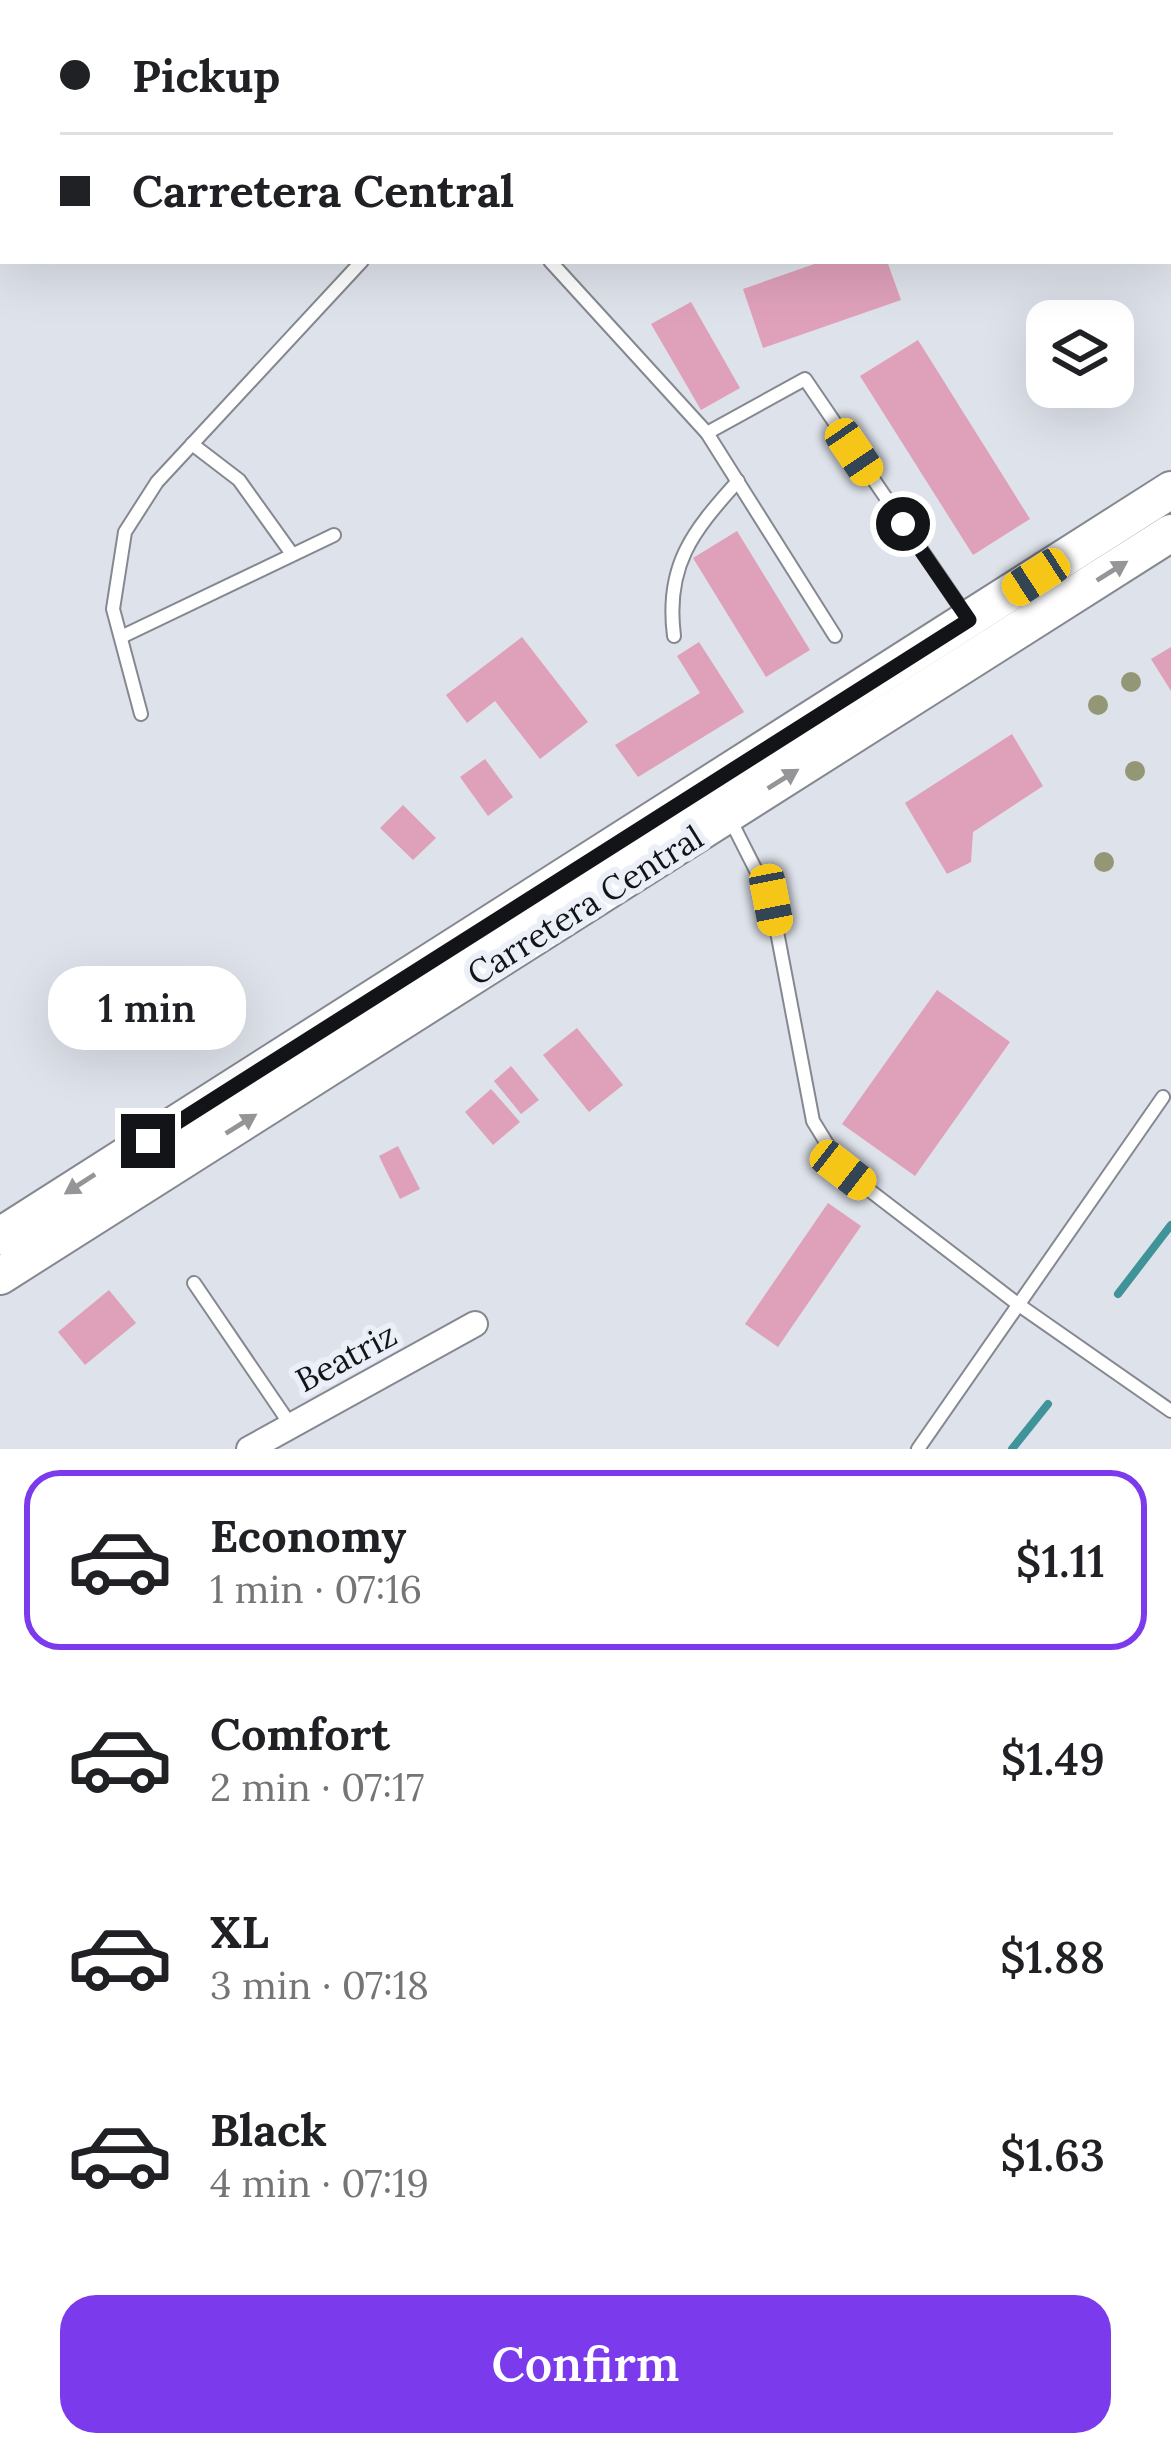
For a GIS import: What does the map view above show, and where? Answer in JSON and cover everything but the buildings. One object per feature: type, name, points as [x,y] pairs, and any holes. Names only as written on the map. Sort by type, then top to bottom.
[{"type":"main road","name":"Carretera Central","points":[[0,1276],[719,800],[978,635],[1171,490]]},
{"type":"main road","name":"Carretera Central","points":[[978,635],[1171,533]]},
{"type":"main road","name":"Carretera Central","points":[[0,1236],[719,800]]},
{"type":"street","name":"Beatriz","points":[[249,1449],[476,1324]]},
{"type":"lane","points":[[141,714],[113,609],[125,532],[157,482],[359,264]]},
{"type":"lane","points":[[553,264],[707,433],[835,636]]},
{"type":"lane","points":[[707,433],[805,380],[978,635]]},
{"type":"lane","points":[[192,444],[239,480],[292,554]]},
{"type":"lane","points":[[674,636],[668,593],[684,551],[738,481]]},
{"type":"lane","points":[[121,637],[334,535]]},
{"type":"lane","points":[[719,800],[771,900],[813,1121],[843,1170],[1019,1305],[1171,1411]]},
{"type":"lane","points":[[918,1449],[1163,1097]]},
{"type":"lane","points":[[194,1283],[290,1424]]},
{"type":"waterway","points":[[1118,1294],[1171,1225]]},
{"type":"waterway","points":[[1012,1449],[1048,1404]]},
{"type":"route","points":[[148,1141],[969,620],[903,524]]}]
